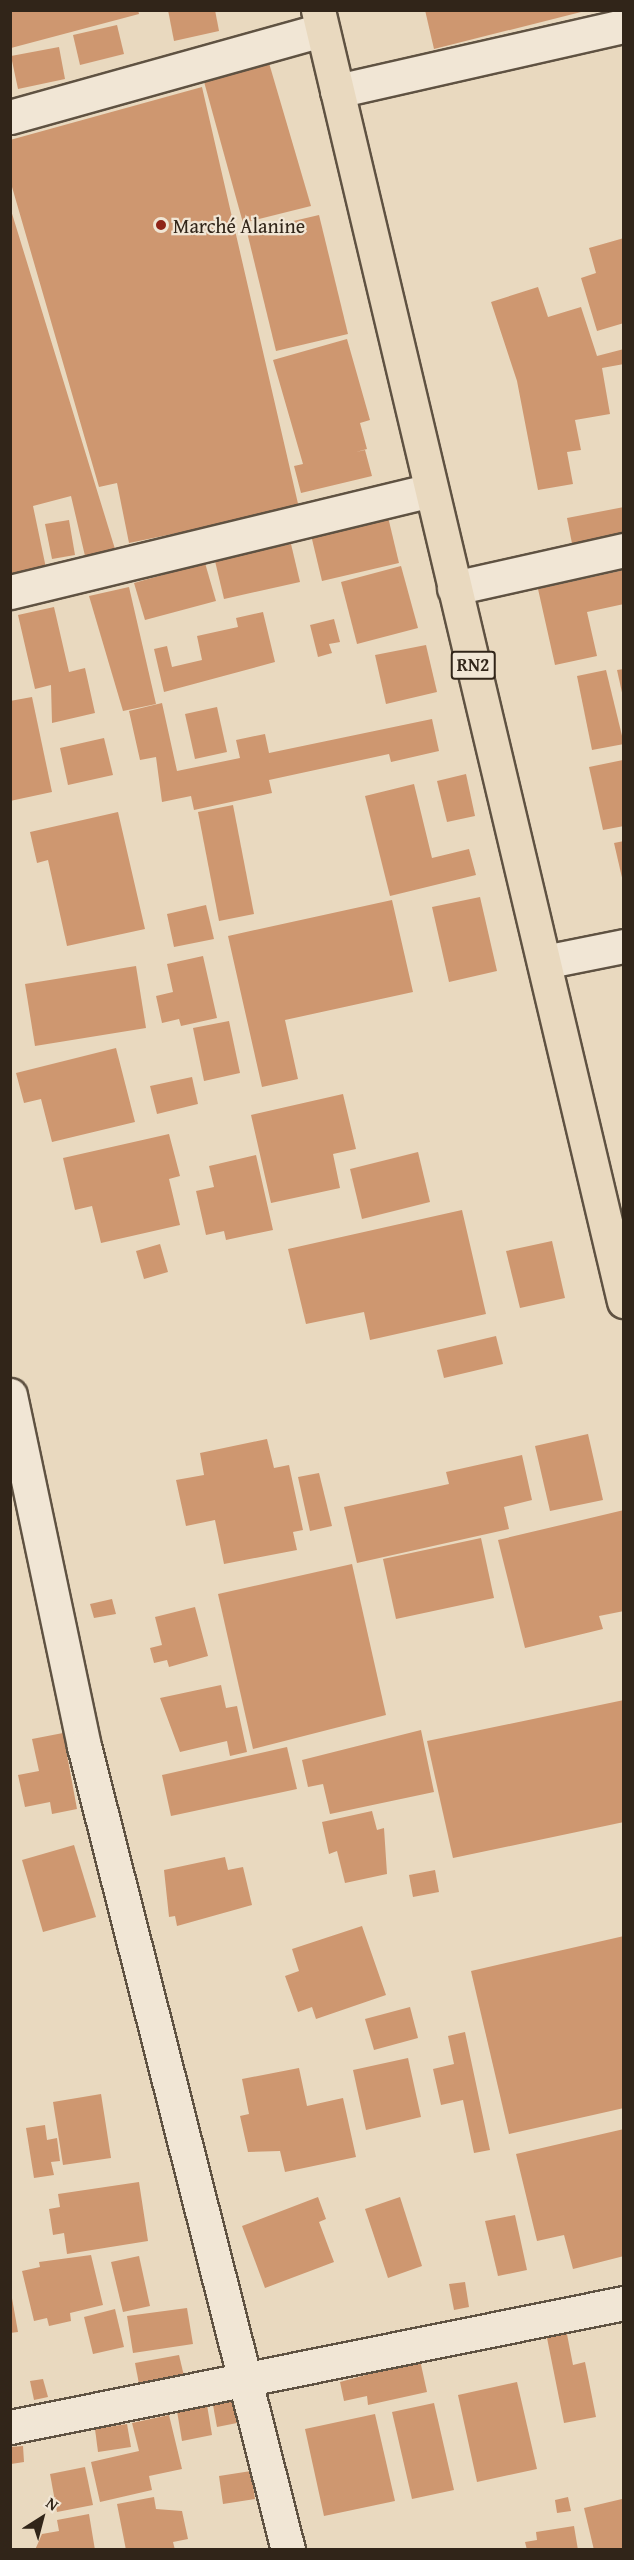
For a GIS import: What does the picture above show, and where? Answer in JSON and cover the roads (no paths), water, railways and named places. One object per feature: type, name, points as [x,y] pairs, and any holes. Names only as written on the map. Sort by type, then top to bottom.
[{"type":"highway","name":"RN2","points":[[320,20],[624,1300]]},
{"type":"street","points":[[10,117],[320,20]]},
{"type":"street","points":[[336,91],[624,26]]},
{"type":"street","points":[[10,592],[431,490]]},
{"type":"street","points":[[454,588],[624,550]]},
{"type":"street","points":[[544,962],[624,946]]},
{"type":"street","points":[[10,1395],[84,1746],[248,2382],[288,2550]]},
{"type":"street","points":[[10,2427],[248,2382],[624,2302]]},
{"type":"place","name":"Marché Alanine","points":[[161,225]]}]
